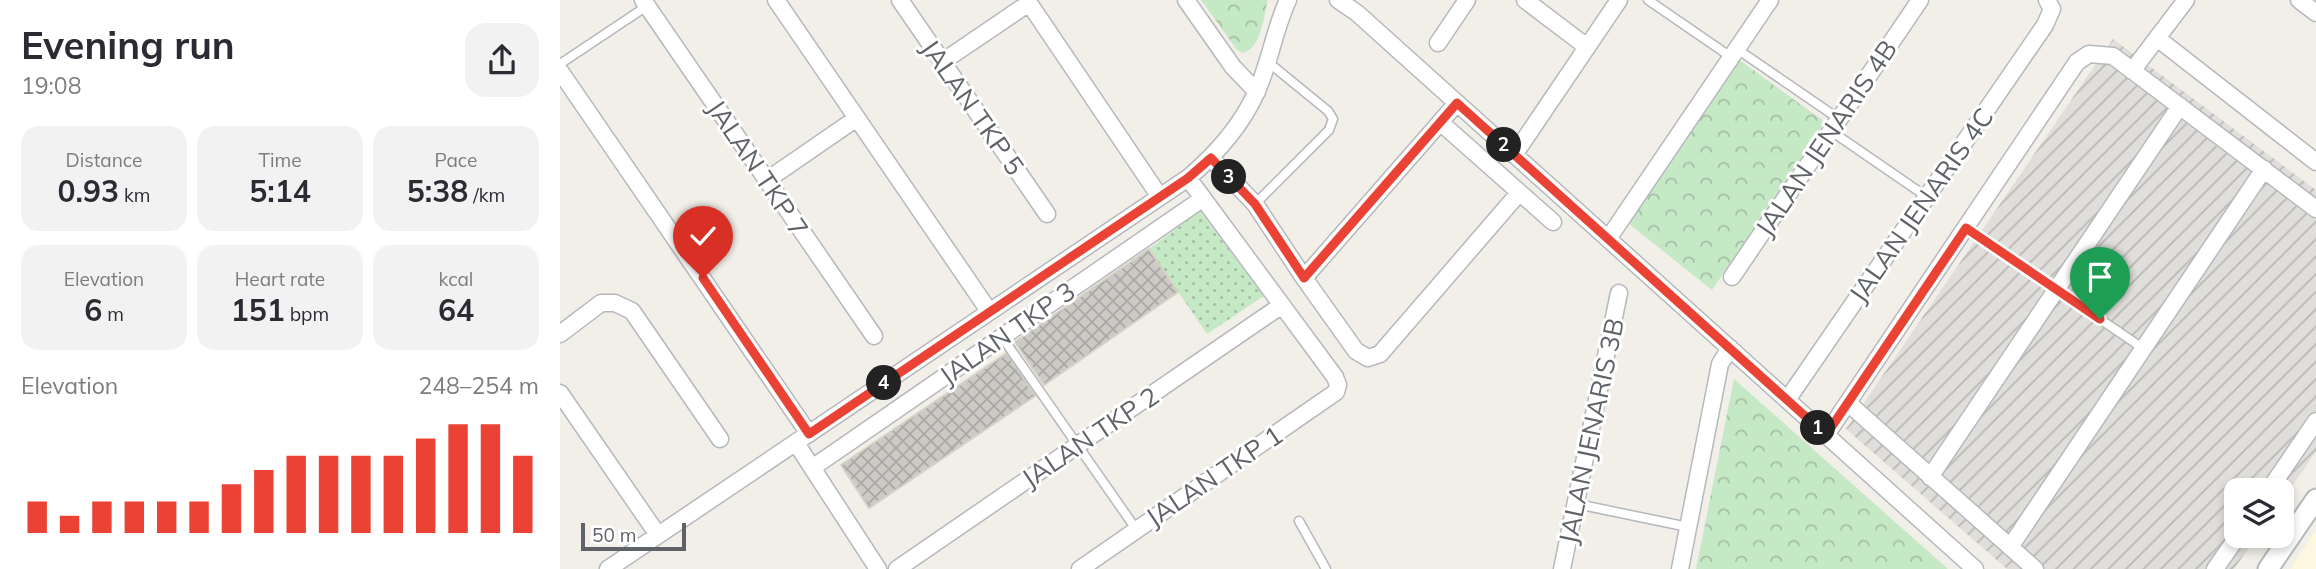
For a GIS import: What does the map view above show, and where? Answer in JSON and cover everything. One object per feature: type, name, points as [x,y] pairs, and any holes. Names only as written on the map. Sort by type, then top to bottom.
[{"type":"street","points":[[776,0],[989,311]]},
{"type":"street","name":"JALAN TKP 5","points":[[900,0],[1047,214]]},
{"type":"street","points":[[1186,0],[1233,67],[1257,92]]},
{"type":"street","points":[[608,569],[1188,178],[1211,158],[1244,115],[1257,92],[1288,0]]},
{"type":"street","points":[[1338,0],[1357,13],[1975,569]]},
{"type":"street","points":[[1438,43],[1467,0]]},
{"type":"street","points":[[1525,0],[1587,47]]},
{"type":"street","points":[[1514,155],[1619,0]]},
{"type":"street","points":[[1608,239],[1770,0]]},
{"type":"street","name":"JALAN JENARIS 4B","points":[[1732,276],[1920,0]]},
{"type":"street","points":[[2132,71],[2186,0]]},
{"type":"street","points":[[2299,0],[2316,13]]},
{"type":"street","points":[[942,62],[1028,1],[1160,197]]},
{"type":"street","name":"JALAN TKP 7","points":[[645,3],[874,336]]},
{"type":"street","name":"JALAN JENARIS 4C","points":[[1787,400],[2045,25],[2050,5]]},
{"type":"street","points":[[2157,38],[2316,162]]},
{"type":"street","points":[[1826,435],[2077,62],[2089,54],[2112,56],[2316,209]]},
{"type":"street","points":[[560,71],[803,439],[811,468],[878,569]]},
{"type":"street","points":[[1304,278],[1457,103]]},
{"type":"street","points":[[1930,477],[2180,106]]},
{"type":"street","points":[[766,180],[857,118]]},
{"type":"street","points":[[1440,122],[1553,222]]},
{"type":"street","points":[[1211,158],[1255,204],[1356,351],[1368,358],[1380,354],[1519,193]]},
{"type":"street","points":[[2010,547],[2264,169]]},
{"type":"street","points":[[1188,178],[1282,305]]},
{"type":"street","name":"JALAN TKP 3","points":[[811,468],[1202,199]]},
{"type":"street","name":"JALAN JENARIS 3B","points":[[1562,569],[1619,293]]},
{"type":"street","points":[[560,334],[601,303],[615,303],[632,311],[720,439]]},
{"type":"street","name":"JALAN TKP 1","points":[[1080,569],[1336,392],[1338,385],[1335,377],[1282,305]]},
{"type":"street","name":"JALAN TKP 2","points":[[897,569],[1282,305]]},
{"type":"street","points":[[1680,569],[1720,365],[1730,348]]},
{"type":"street","points":[[560,393],[658,535]]},
{"type":"street","points":[[1848,403],[2035,569]]},
{"type":"street","points":[[2277,478],[2316,421]]},
{"type":"street","points":[[2268,569],[2316,499]]},
{"type":"street","points":[[2215,569],[2230,548]]},
{"type":"lane","points":[[1648,0],[1734,53],[1835,125],[1927,197]]},
{"type":"lane","points":[[560,64],[645,3]]},
{"type":"lane","points":[[1255,204],[1329,130],[1333,119],[1328,111],[1267,61]]},
{"type":"lane","points":[[1966,228],[2144,349]]},
{"type":"lane","points":[[1002,337],[1136,529]]},
{"type":"lane","points":[[1577,504],[1688,527]]},
{"type":"lane","points":[[1299,522],[1326,569]]},
{"type":"shaded area","points":[[2113,39],[2316,190],[2316,452],[2294,483],[2294,478],[2224,478],[2224,548],[2249,548],[2234,569],[2007,569],[1846,429]]},
{"type":"shaded area","points":[[2316,530],[2316,569],[2290,569]]},
{"type":"green space","points":[[1201,0],[1268,0],[1261,31],[1254,45],[1243,53],[1237,50]]},
{"type":"green space","points":[[1738,59],[1825,122],[1712,290],[1628,223]]},
{"type":"green space","points":[[1200,211],[1264,296],[1207,334],[1149,249]]},
{"type":"green space","points":[[1734,379],[1948,569],[1696,569]]},
{"type":"building","points":[[1149,249],[1178,292],[1044,385],[1015,342]]},
{"type":"building","points":[[1007,353],[1035,396],[869,508],[841,465]]},
{"type":"route","points":[[703,278],[809,434],[1188,178],[1211,158],[1255,204],[1304,278],[1457,103],[1826,435],[1966,228],[2100,319]]}]
